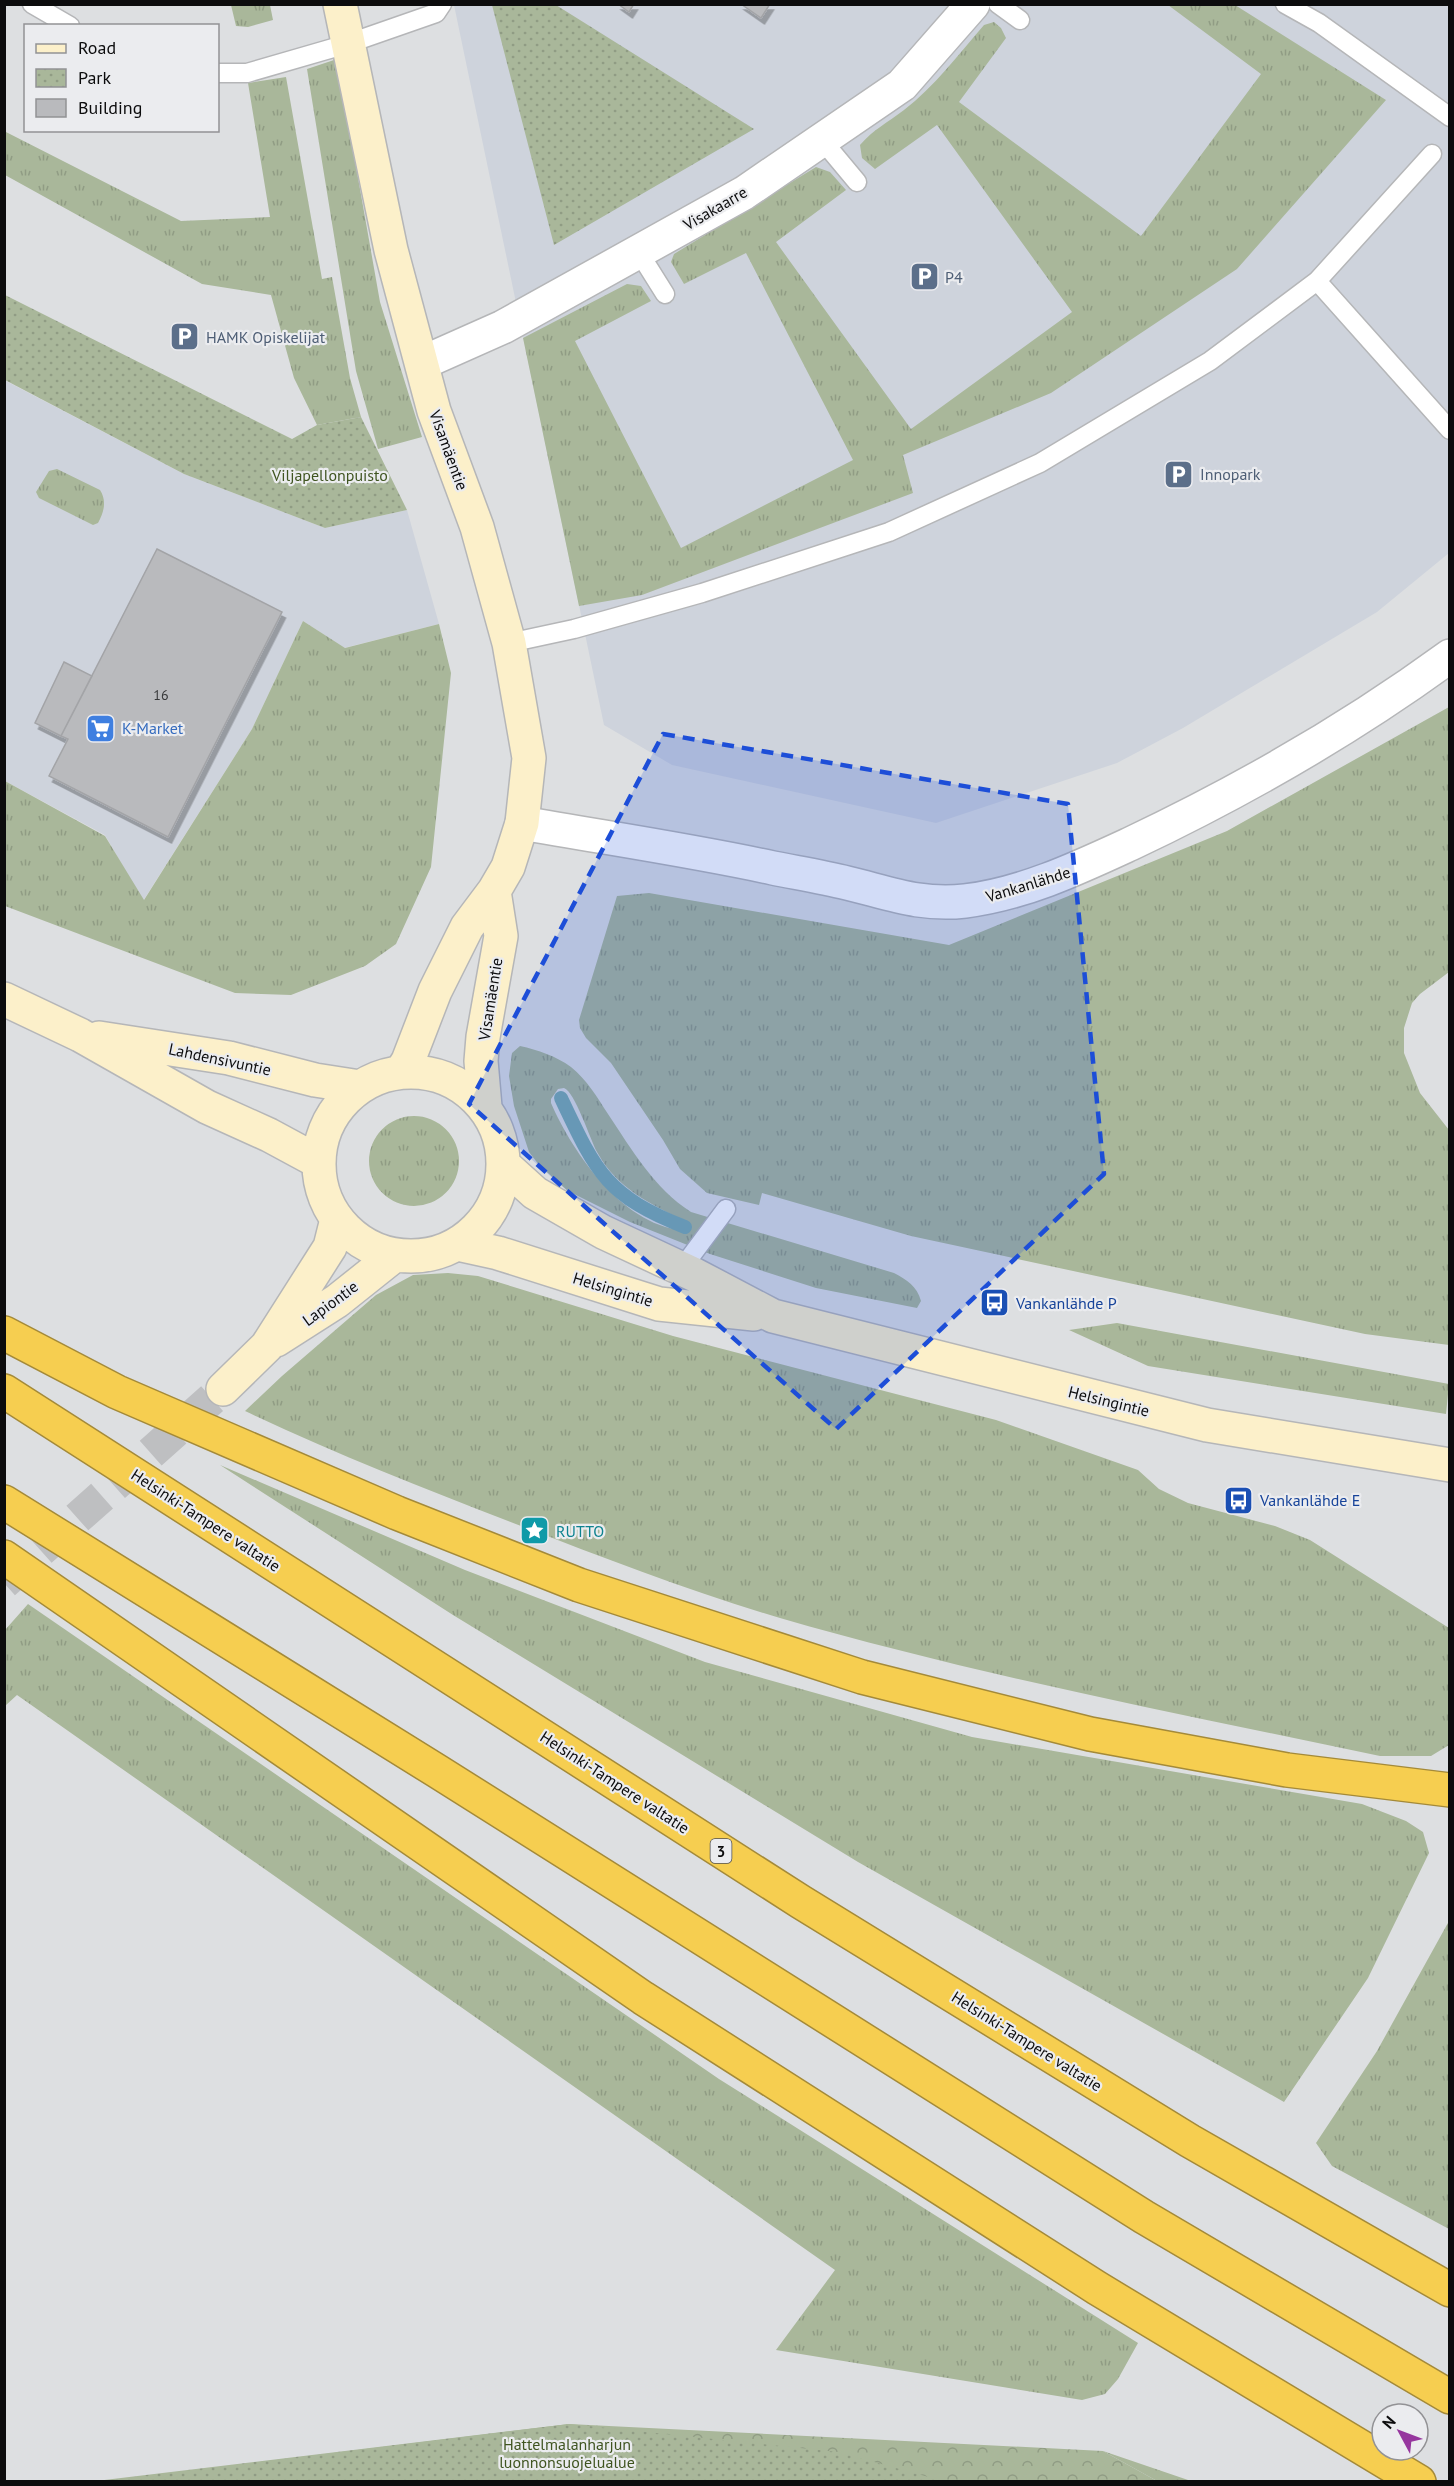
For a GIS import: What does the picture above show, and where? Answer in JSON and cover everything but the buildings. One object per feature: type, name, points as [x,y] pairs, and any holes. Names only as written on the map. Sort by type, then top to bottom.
[{"type":"highway","points":[[4,1333],[117,1392],[407,1517],[579,1585],[862,1677],[1090,1734],[1287,1770],[1449,1790]]},
{"type":"highway","name":"Helsinki-Tampere valtatie","points":[[4,1391],[801,1902],[1190,2141],[1449,2290]]},
{"type":"highway","points":[[4,1502],[1144,2217],[1449,2397]]},
{"type":"highway","points":[[4,1557],[643,1998],[1097,2288],[1419,2481]]},
{"type":"main road","name":"Visamäentie","points":[[340,4],[391,250],[435,411],[477,527],[509,643],[529,758],[522,823],[508,867],[494,891],[467,927],[435,991],[408,1061],[401,1072]]},
{"type":"main road","name":"Visamäentie","points":[[485,1107],[481,1061],[483,1037],[501,936],[494,891]]},
{"type":"main road","name":"Lahdensivuntie","points":[[4,999],[80,1035],[207,1107],[276,1138],[319,1162]]},
{"type":"main road","name":"Lahdensivuntie","points":[[80,1035],[229,1058],[315,1080],[360,1087]]},
{"type":"main road","points":[[401,1072],[422,1072],[442,1076],[460,1085],[485,1107],[499,1136],[504,1165],[501,1187],[492,1208],[473,1232],[457,1244],[429,1255],[392,1257],[359,1240],[337,1219],[321,1185],[319,1162],[322,1138],[334,1112],[360,1087],[379,1077],[401,1072]]},
{"type":"main road","name":"Helsingintie","points":[[504,1165],[535,1194],[603,1232],[773,1316]]},
{"type":"main road","name":"Lapiontie","points":[[267,1346],[330,1247],[337,1219]]},
{"type":"main road","name":"Helsingintie","points":[[457,1244],[498,1253],[659,1304],[773,1316],[1207,1425],[1449,1465]]},
{"type":"main road","name":"Lapiontie","points":[[223,1389],[267,1346],[338,1301],[392,1257]]},
{"type":"street","name":"Visakaarre","points":[[422,363],[503,327],[744,193],[902,85],[973,4]]},
{"type":"street","name":"Vankanlähde","points":[[522,823],[708,854],[849,883],[916,902],[964,901],[1004,894],[1072,871],[1170,825],[1313,748],[1410,685],[1449,656]]},
{"type":"lane","points":[[32,4],[67,24]]},
{"type":"lane","points":[[219,73],[247,73],[347,44],[436,13],[442,4]]},
{"type":"lane","points":[[998,4],[1020,20]]},
{"type":"lane","points":[[1285,4],[1319,23],[1449,117]]},
{"type":"lane","points":[[822,140],[857,182]]},
{"type":"lane","points":[[509,643],[574,629],[702,593],[889,532],[1040,463],[1210,361],[1317,281],[1432,154]]},
{"type":"lane","points":[[638,251],[664,294]]},
{"type":"lane","points":[[1317,281],[1449,430]]},
{"type":"lane","points":[[679,1268],[688,1260],[726,1209]]},
{"type":"highlighted area","points":[[663,734],[1068,804],[1104,1174],[836,1429],[469,1104]]},
{"type":"shaded area","name":"Innopark","points":[[454,5],[1449,5],[1449,553],[1377,612],[1183,728],[1117,763],[936,823],[672,765],[604,725]]},
{"type":"shaded area","points":[[4,380],[184,474],[325,528],[407,510],[439,624],[344,648],[303,621],[252,729],[143,901],[105,835],[5,781]]},
{"type":"green space","points":[[231,5],[270,5],[273,20],[248,27],[236,26]]},
{"type":"green space","points":[[492,5],[556,5],[754,129],[554,245]]},
{"type":"green space","points":[[1168,5],[1235,5],[1386,100],[1237,269],[1051,393],[903,455],[913,493],[642,595],[579,606],[523,338],[627,284],[641,286],[651,301],[575,341],[681,548],[853,460],[746,253],[684,284],[671,262],[674,254],[816,167],[830,172],[846,190],[776,242],[911,429],[1072,312],[937,125],[875,169],[862,158],[860,145],[926,91],[984,25],[994,22],[1001,28],[1006,38],[959,102],[1141,236],[1261,74]]},
{"type":"green space","points":[[337,59],[380,302],[422,437],[378,449],[356,371],[307,69]]},
{"type":"green space","points":[[286,77],[322,279],[332,277],[350,378],[361,417],[317,425],[294,378],[271,295],[202,284],[5,175],[4,131],[181,221],[270,217],[248,83]]},
{"type":"green space","name":"Viljapellonpuisto","points":[[5,295],[292,439],[317,425],[361,417],[407,510],[325,528],[184,474],[5,380]]},
{"type":"green space","points":[[57,469],[100,490],[104,506],[98,523],[93,525],[39,498],[36,492],[49,471]]},
{"type":"green space","points":[[303,621],[345,648],[439,624],[451,673],[431,867],[396,944],[365,966],[291,995],[235,993],[5,906],[5,781],[105,836],[144,900],[252,729]]},
{"type":"green space","points":[[1449,707],[1449,972],[1412,1003],[1404,1028],[1404,1053],[1420,1093],[1449,1130],[1449,1345],[1365,1334],[911,1236],[762,1193],[759,1205],[707,1193],[680,1169],[611,1063],[586,1038],[580,1028],[579,1020],[617,896],[649,893],[949,945],[1227,831]]},
{"type":"green space","points":[[520,1046],[533,1049],[559,1060],[577,1072],[645,1168],[666,1192],[691,1212],[894,1273],[917,1291],[921,1301],[917,1308],[816,1288],[710,1254],[630,1222],[568,1191],[539,1165],[529,1152],[514,1106],[509,1076],[512,1053]],"holes":[[[564,1088],[568,1091],[605,1165],[625,1186],[686,1222],[691,1230],[668,1227],[646,1219],[625,1205],[606,1187],[573,1145],[551,1103],[558,1089]]]},
{"type":"green space","points":[[414,1116],[431,1119],[446,1129],[456,1144],[459,1161],[456,1178],[446,1193],[431,1203],[414,1206],[397,1203],[382,1193],[372,1178],[369,1161],[372,1144],[382,1129],[397,1119]]},
{"type":"green space","points":[[448,1273],[478,1276],[673,1336],[996,1420],[1138,1470],[1159,1489],[1188,1503],[1275,1526],[1310,1540],[1449,1628],[1449,1745],[1431,1756],[1380,1756],[1079,1693],[854,1639],[747,1608],[618,1563],[382,1471],[245,1411],[376,1295],[413,1275]]},
{"type":"green space","points":[[1117,1323],[1449,1384],[1446,1414],[1148,1366],[1069,1330]]},
{"type":"green space","points":[[220,1465],[465,1570],[705,1662],[972,1737],[1362,1804],[1406,1821],[1423,1832],[1429,1853],[1368,1978],[1284,2102],[858,1862],[453,1615]]},
{"type":"green space","points":[[28,1604],[719,2079],[1138,2343],[1118,2379],[1105,2394],[1082,2400],[776,2350],[835,2270],[17,1695],[5,1706],[5,1630]]},
{"type":"green space","points":[[1449,1921],[1449,2229],[1332,2166],[1316,2143],[1377,2051]]},
{"type":"green space","name":"Hattelmalanharjun luonnonsuojelualue","points":[[569,2424],[1103,2451],[1157,2481],[96,2482]]},
{"type":"green space","name":"Hattelmalanharjun luonnonsuojelualue","points":[[569,2424],[838,2452],[943,2481],[96,2481]]},
{"type":"green space","points":[[1103,2451],[1191,2481],[1157,2481]]},
{"type":"waterway","points":[[561,1098],[584,1145],[606,1179],[637,1204],[685,1227]]},
{"type":"tunnel","points":[[4,1583],[223,1389]]},
{"type":"place","name":"P4","points":[[924,277]]},
{"type":"place","name":"HAMK Opiskelijat","points":[[185,337]]},
{"type":"place","name":"Innopark","points":[[1179,474]]},
{"type":"place","name":"K-Market","points":[[101,728]]},
{"type":"place","name":"Vankanlähde P","points":[[995,1303]]},
{"type":"place","name":"Vankanlähde E","points":[[1239,1500]]},
{"type":"place","name":"RUTTO","points":[[535,1531]]}]
